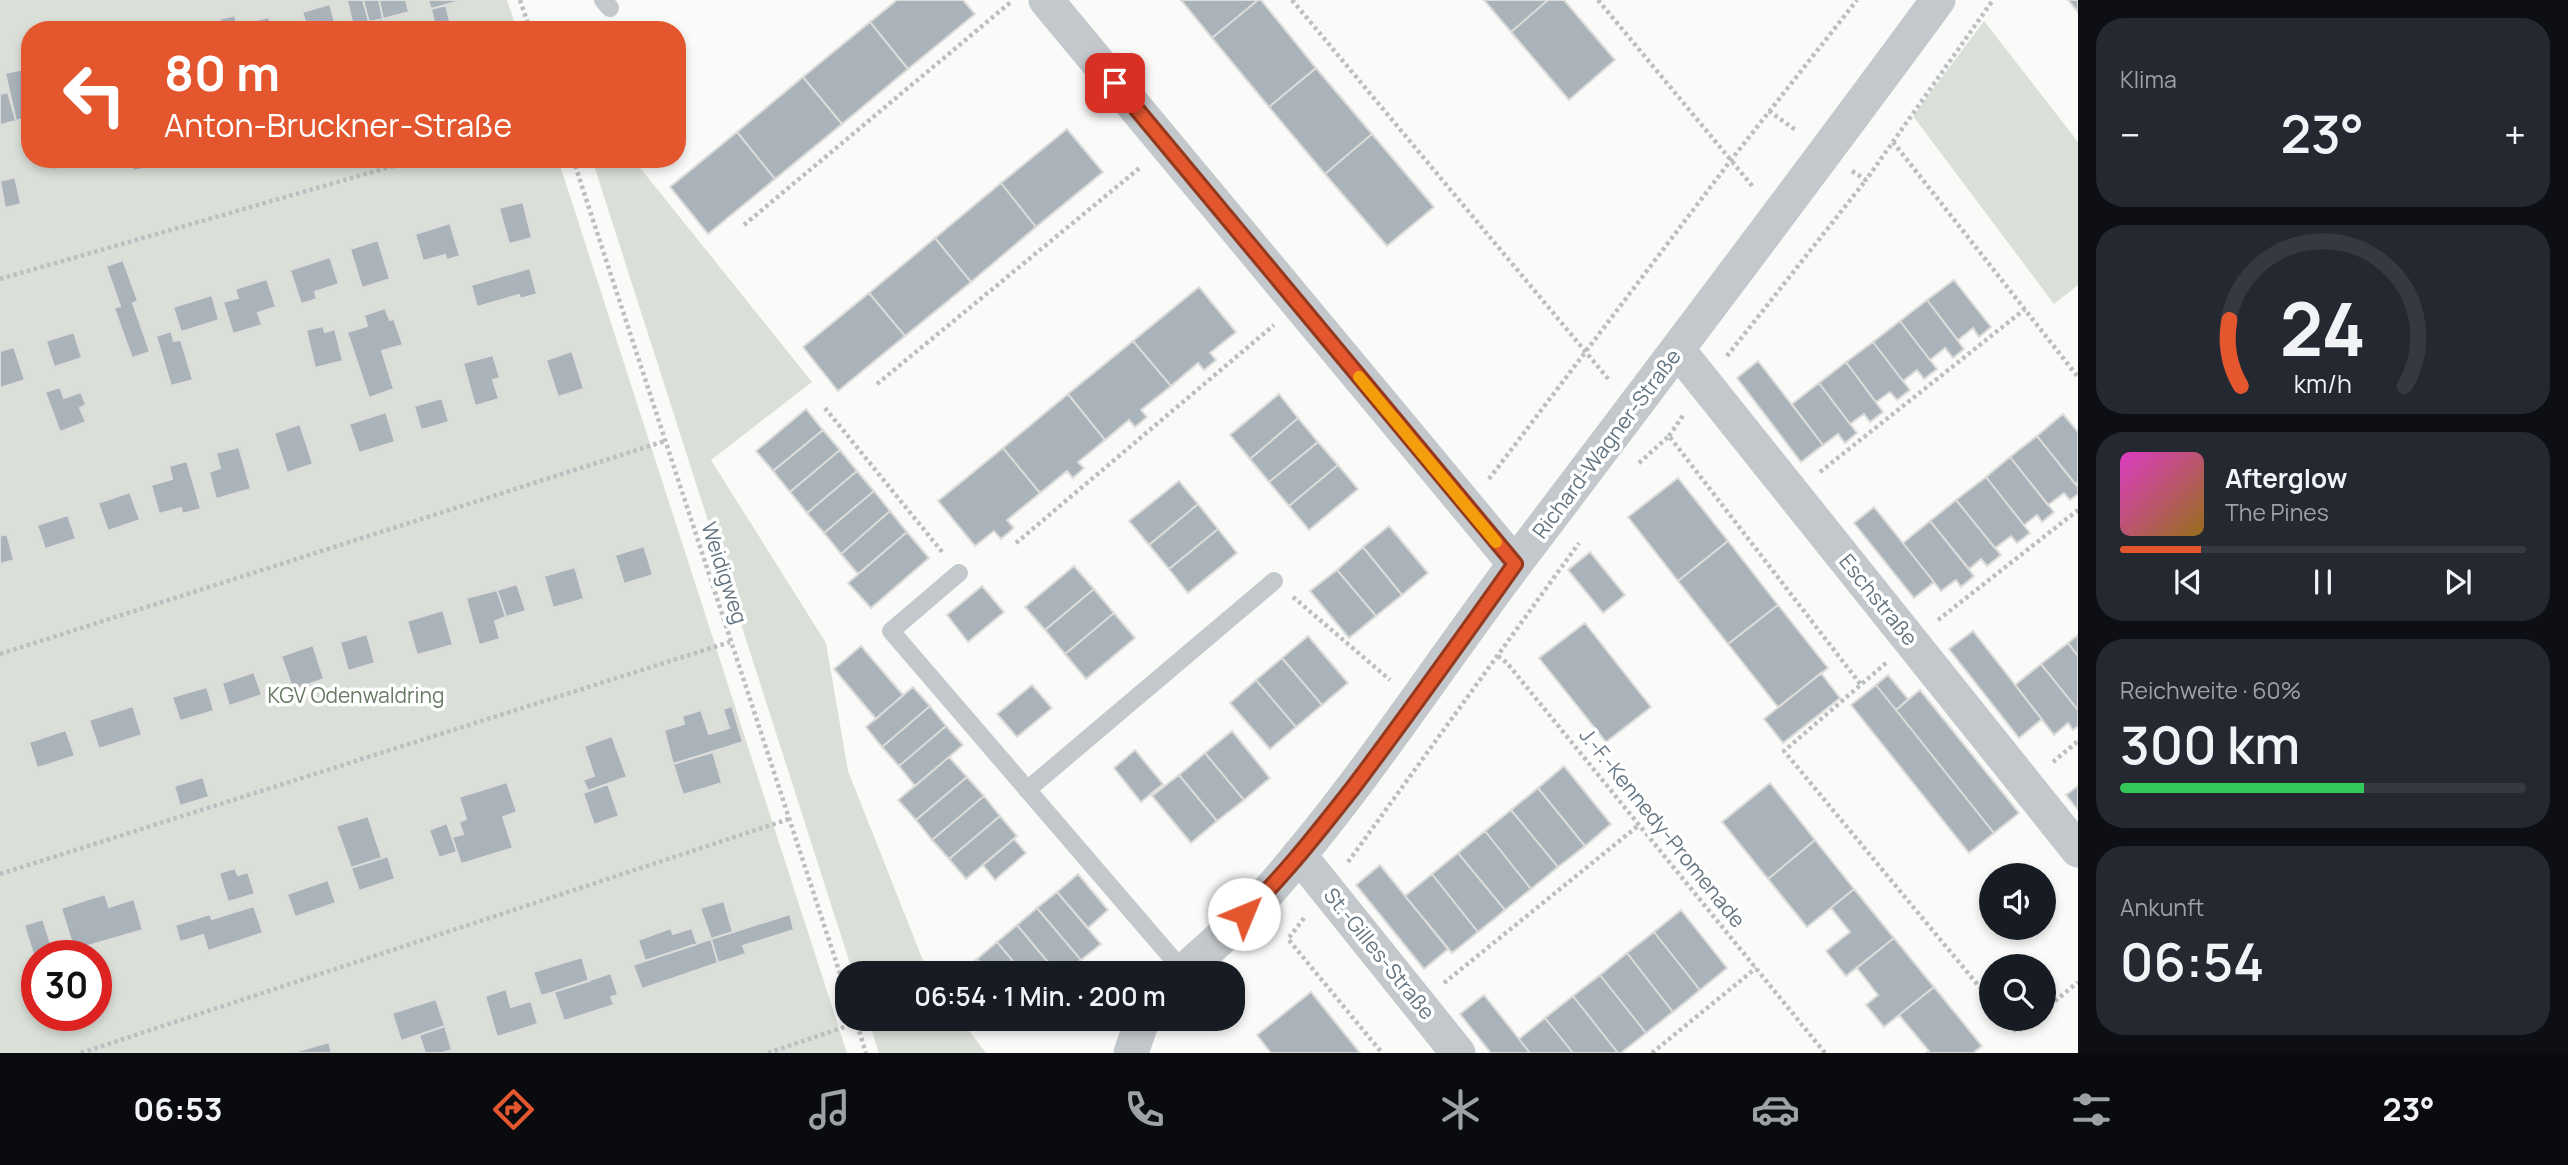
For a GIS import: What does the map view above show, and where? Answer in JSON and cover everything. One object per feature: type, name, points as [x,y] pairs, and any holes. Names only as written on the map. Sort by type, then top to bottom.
[{"type":"street","points":[[1046,0],[1515,564]]},
{"type":"street","name":"Richard-Wagner-Straße","points":[[1195,961],[1265,895],[1299,855],[1416,703],[1515,564],[1778,217],[1938,0]]},
{"type":"street","name":"Eschstraße","points":[[1678,350],[2078,850]]},
{"type":"street","name":"St.-Gilles-Straße","points":[[1299,855],[1458,1053]]},
{"type":"street","points":[[1131,1053],[1139,1031]]},
{"type":"lane","points":[[959,572],[891,631],[1174,961]]},
{"type":"lane","points":[[1027,790],[1273,581]]},
{"type":"path","points":[[520,0],[527,21]]},
{"type":"path","points":[[744,225],[1013,0]]},
{"type":"path","points":[[1292,0],[1633,409]]},
{"type":"path","points":[[1598,0],[1778,217]]},
{"type":"path","points":[[1468,508],[1731,160],[1857,0]]},
{"type":"path","points":[[1893,142],[2078,377]]},
{"type":"path","points":[[877,384],[1167,145]]},
{"type":"path","points":[[0,279],[387,168]]},
{"type":"path","name":"Weidigweg","points":[[575,168],[836,961]]},
{"type":"path","points":[[1631,470],[1669,436],[1706,383],[1866,180]]},
{"type":"path","points":[[1016,543],[1298,304]]},
{"type":"path","points":[[1793,494],[2025,309]]},
{"type":"path","points":[[825,408],[959,572]]},
{"type":"path","points":[[1669,436],[1861,685]]},
{"type":"path","points":[[0,654],[665,441]]},
{"type":"path","points":[[1979,986],[1784,751],[1911,641],[2078,510]]},
{"type":"path","points":[[1382,1053],[1288,939],[1328,890],[1584,536]]},
{"type":"path","points":[[1273,581],[1416,703]]},
{"type":"path","name":"J.-F.-Kennedy-Promenade","points":[[1467,632],[1507,663],[1825,1053]]},
{"type":"path","points":[[0,874],[730,642]]},
{"type":"path","points":[[81,1053],[789,819]]},
{"type":"path","points":[[1418,1004],[1639,825]]},
{"type":"path","points":[[1652,1053],[1756,968]]},
{"type":"path","points":[[2056,1000],[2078,982]]},
{"type":"path","points":[[768,1053],[835,1028]]},
{"type":"path","points":[[858,1031],[866,1053]]},
{"type":"green space","name":"KGV Odenwaldring","points":[[0,0],[507,0],[514,21],[21,21],[21,168],[561,168],[835,1016],[835,1031],[840,1031],[847,1053],[0,1053]]},
{"type":"green space","points":[[1984,21],[2078,142],[2078,285],[2054,304],[1913,116]]},
{"type":"green space","points":[[595,168],[640,168],[812,382],[711,460],[826,643],[848,771],[923,961],[849,961]]},
{"type":"green space","points":[[872,1031],[969,1031],[986,1053],[879,1053]]},
{"type":"building","points":[[347,0],[363,0],[369,21],[352,21]]},
{"type":"building","points":[[363,0],[379,0],[383,19],[369,21]]},
{"type":"building","points":[[379,0],[406,0],[409,12],[383,19]]},
{"type":"building","points":[[428,0],[463,0],[431,9]]},
{"type":"building","points":[[897,0],[963,0],[975,14],[908,69],[870,22]]},
{"type":"building","points":[[1181,0],[1258,0],[1212,38]]},
{"type":"building","points":[[1261,0],[1316,68],[1269,107],[1212,38]]},
{"type":"building","points":[[1484,0],[1548,0],[1511,32]]},
{"type":"building","points":[[1548,0],[1564,0],[1615,60],[1569,100],[1511,32]]},
{"type":"building","points":[[2068,0],[2078,0],[2078,12]]},
{"type":"building","points":[[330,4],[335,21],[305,21],[302,12]]},
{"type":"building","points":[[446,5],[450,21],[434,21],[431,9]]},
{"type":"building","points":[[235,15],[236,21],[220,21]]},
{"type":"building","points":[[269,17],[270,21],[253,21]]},
{"type":"building","points":[[870,22],[908,69],[842,124],[803,77]]},
{"type":"building","points":[[1316,68],[1372,134],[1325,174],[1269,107]]},
{"type":"building","points":[[21,70],[21,120],[16,121],[5,73]]},
{"type":"building","points":[[803,77],[842,124],[775,179],[737,132]]},
{"type":"building","points":[[8,92],[16,121],[0,125],[0,94]]},
{"type":"building","points":[[1067,129],[1103,172],[1036,227],[1001,183]]},
{"type":"building","points":[[737,132],[775,179],[708,234],[670,187]]},
{"type":"building","points":[[1372,134],[1434,207],[1387,246],[1325,174]]},
{"type":"building","points":[[15,177],[21,204],[5,208],[0,181]]},
{"type":"building","points":[[1001,183],[1036,227],[971,282],[935,238]]},
{"type":"building","points":[[523,202],[532,238],[509,244],[499,208]]},
{"type":"building","points":[[450,223],[460,256],[447,260],[445,255],[423,261],[415,234]]},
{"type":"building","points":[[935,238],[971,282],[905,336],[869,293]]},
{"type":"building","points":[[378,240],[390,279],[362,288],[350,249]]},
{"type":"building","points":[[330,257],[339,284],[315,292],[317,299],[301,304],[290,270]]},
{"type":"building","points":[[123,260],[138,301],[133,303],[150,352],[132,358],[114,308],[120,306],[106,266]]},
{"type":"building","points":[[530,268],[537,294],[520,299],[519,295],[477,307],[471,285]]},
{"type":"building","points":[[267,279],[276,307],[258,313],[262,325],[233,334],[223,302],[238,298],[235,289]]},
{"type":"building","points":[[1954,280],[1991,327],[1979,337],[1973,328],[1958,340],[1927,300]]},
{"type":"building","points":[[1199,287],[1236,332],[1210,353],[1216,360],[1204,370],[1198,363],[1171,386],[1133,341]]},
{"type":"building","points":[[869,293],[905,336],[838,391],[803,347]]},
{"type":"building","points":[[212,295],[219,320],[181,332],[173,307]]},
{"type":"building","points":[[1927,300],[1964,349],[1953,358],[1945,348],[1930,360],[1900,321]]},
{"type":"building","points":[[385,308],[390,320],[394,319],[403,345],[382,351],[394,389],[369,398],[347,332],[367,326],[364,315]]},
{"type":"building","points":[[1900,321],[1937,369],[1924,379],[1917,370],[1903,381],[1873,342]]},
{"type":"building","points":[[323,326],[325,332],[335,329],[343,361],[315,368],[306,330]]},
{"type":"building","points":[[171,331],[174,341],[181,340],[193,380],[171,386],[156,336]]},
{"type":"building","points":[[74,332],[82,358],[54,367],[46,341]]},
{"type":"building","points":[[1133,341],[1171,386],[1141,410],[1147,417],[1135,427],[1129,420],[1105,440],[1068,394]]},
{"type":"building","points":[[1873,342],[1910,390],[1897,400],[1890,392],[1876,402],[1846,362]]},
{"type":"building","points":[[14,347],[25,380],[0,388],[0,351]]},
{"type":"building","points":[[572,351],[584,389],[558,397],[546,360]]},
{"type":"building","points":[[493,355],[500,378],[493,380],[499,399],[475,406],[463,363]]},
{"type":"building","points":[[1758,361],[1823,445],[1801,462],[1737,378]]},
{"type":"building","points":[[1846,362],[1883,412],[1870,422],[1864,414],[1850,424],[1819,383]]},
{"type":"building","points":[[1819,383],[1857,433],[1845,443],[1838,434],[1823,445],[1792,404]]},
{"type":"building","points":[[60,387],[64,398],[81,392],[86,405],[80,408],[86,422],[60,432],[45,392]]},
{"type":"building","points":[[1068,394],[1105,440],[1078,462],[1084,468],[1073,478],[1067,471],[1040,493],[1003,448]]},
{"type":"building","points":[[1279,394],[1298,418],[1250,459],[1230,435]]},
{"type":"building","points":[[442,398],[449,422],[421,430],[414,406]]},
{"type":"building","points":[[806,409],[823,430],[773,471],[756,451]]},
{"type":"building","points":[[386,412],[395,442],[359,453],[349,424]]},
{"type":"building","points":[[2063,414],[2078,432],[2078,482],[2075,484],[2037,436]]},
{"type":"building","points":[[1298,418],[1318,442],[1269,482],[1250,459]]},
{"type":"building","points":[[300,424],[313,464],[287,473],[274,433]]},
{"type":"building","points":[[823,430],[840,450],[790,492],[773,471]]},
{"type":"building","points":[[2037,436],[2078,487],[2078,494],[2070,500],[2064,493],[2048,505],[2010,457]]},
{"type":"building","points":[[1318,442],[1338,465],[1289,506],[1269,482]]},
{"type":"building","points":[[239,447],[251,489],[216,499],[209,472],[220,468],[216,453]]},
{"type":"building","points":[[1003,448],[1040,493],[1007,520],[1014,528],[1001,539],[994,531],[975,546],[938,501]]},
{"type":"building","points":[[840,450],[857,471],[807,513],[790,492]]},
{"type":"building","points":[[2010,457],[2054,512],[2042,522],[2037,515],[2024,525],[1986,477]]},
{"type":"building","points":[[187,461],[201,509],[182,514],[181,508],[159,514],[151,485],[172,479],[169,466]]},
{"type":"building","points":[[1338,465],[1358,489],[1309,530],[1289,506]]},
{"type":"building","points":[[857,471],[874,491],[824,533],[807,513]]},
{"type":"building","points":[[1986,477],[2030,533],[2017,543],[2011,536],[1995,548],[1956,500]]},
{"type":"building","points":[[1678,478],[1728,541],[1678,581],[1628,517]]},
{"type":"building","points":[[1179,481],[1198,504],[1149,545],[1129,521]]},
{"type":"building","points":[[874,491],[890,511],[841,554],[824,533]]},
{"type":"building","points":[[130,492],[140,520],[108,531],[98,503]]},
{"type":"building","points":[[1956,500],[2001,555],[1987,566],[1981,559],[1969,569],[1930,521]]},
{"type":"building","points":[[1198,504],[1218,529],[1169,569],[1149,545]]},
{"type":"building","points":[[1874,507],[1934,582],[1914,598],[1854,523]]},
{"type":"building","points":[[890,511],[907,532],[858,574],[841,554]]},
{"type":"building","points":[[68,515],[76,539],[45,549],[37,525]]},
{"type":"building","points":[[1930,521],[1974,576],[1961,587],[1956,580],[1941,591],[1903,543]]},
{"type":"building","points":[[1389,526],[1428,573],[1402,595],[1363,547]]},
{"type":"building","points":[[1218,529],[1237,553],[1188,593],[1169,569]]},
{"type":"building","points":[[907,532],[929,558],[871,608],[848,583]]},
{"type":"building","points":[[7,534],[14,560],[0,564],[0,536]]},
{"type":"building","points":[[1728,541],[1778,605],[1728,644],[1678,581]]},
{"type":"building","points":[[644,546],[653,575],[624,584],[615,555]]},
{"type":"building","points":[[1363,547],[1402,595],[1376,616],[1337,570]]},
{"type":"building","points":[[1590,552],[1625,595],[1603,613],[1568,570]]},
{"type":"building","points":[[1074,566],[1094,589],[1045,630],[1025,607]]},
{"type":"building","points":[[575,567],[584,599],[553,608],[544,576]]},
{"type":"building","points":[[1337,570],[1376,616],[1349,638],[1310,591]]},
{"type":"building","points":[[517,584],[526,611],[506,617],[497,590]]},
{"type":"building","points":[[982,586],[1004,612],[968,642],[947,615]]},
{"type":"building","points":[[1094,589],[1114,613],[1065,654],[1045,630]]},
{"type":"building","points":[[497,590],[506,617],[495,621],[500,639],[479,645],[466,598]]},
{"type":"building","points":[[1778,605],[1828,668],[1778,707],[1728,644]]},
{"type":"building","points":[[443,610],[453,645],[417,655],[407,621]]},
{"type":"building","points":[[1114,613],[1135,638],[1086,679],[1065,654]]},
{"type":"building","points":[[1585,623],[1651,707],[1606,742],[1539,658]]},
{"type":"building","points":[[1973,631],[2042,719],[2019,738],[1949,649]]},
{"type":"building","points":[[367,634],[375,663],[348,671],[340,642]]},
{"type":"building","points":[[2078,635],[2078,656],[2068,643]]},
{"type":"building","points":[[1308,636],[1348,683],[1322,705],[1282,658]]},
{"type":"building","points":[[2068,643],[2078,656],[2078,710],[2041,664]]},
{"type":"building","points":[[313,645],[324,679],[293,690],[281,656]]},
{"type":"building","points":[[861,646],[903,695],[876,719],[834,669]]},
{"type":"building","points":[[1282,658],[1322,705],[1296,727],[1256,680]]},
{"type":"building","points":[[2041,664],[2078,710],[2078,726],[2073,730],[2068,723],[2054,735],[2015,685]]},
{"type":"building","points":[[254,672],[262,695],[229,706],[222,683]]},
{"type":"building","points":[[1821,673],[1840,698],[1783,743],[1764,719]]},
{"type":"building","points":[[1888,675],[1908,699],[1896,710],[1876,685]]},
{"type":"building","points":[[1256,680],[1296,727],[1270,749],[1230,703]]},
{"type":"building","points":[[1032,685],[1052,708],[1017,737],[997,714]]},
{"type":"building","points":[[1876,685],[1994,833],[1969,853],[1851,705]]},
{"type":"building","points":[[207,687],[214,711],[180,721],[172,697]]},
{"type":"building","points":[[913,687],[930,706],[882,747],[866,727]]},
{"type":"building","points":[[1920,690],[2019,813],[1994,833],[1896,710]]},
{"type":"building","points":[[133,706],[142,735],[99,749],[89,720]]},
{"type":"building","points":[[732,706],[743,742],[673,764],[664,730],[684,724],[682,716],[701,710],[709,734],[729,728],[723,709]]},
{"type":"building","points":[[930,706],[946,726],[899,766],[882,747]]},
{"type":"building","points":[[946,726],[963,745],[915,786],[899,766]]},
{"type":"building","points":[[66,730],[75,756],[37,768],[29,742]]},
{"type":"building","points":[[1232,731],[1270,778],[1244,800],[1205,753]]},
{"type":"building","points":[[612,736],[627,777],[588,791],[583,780],[594,776],[584,746]]},
{"type":"building","points":[[1135,750],[1163,784],[1141,802],[1114,768]]},
{"type":"building","points":[[713,752],[722,783],[683,795],[673,764]]},
{"type":"building","points":[[1205,753],[1244,800],[1217,821],[1179,775]]},
{"type":"building","points":[[949,757],[967,777],[916,820],[898,800]]},
{"type":"building","points":[[1564,766],[1611,824],[1585,846],[1538,788]]},
{"type":"building","points":[[1179,775],[1217,821],[1191,843],[1152,796]]},
{"type":"building","points":[[203,777],[209,797],[180,806],[174,786]]},
{"type":"building","points":[[967,777],[984,796],[932,840],[916,820]]},
{"type":"building","points":[[507,782],[517,812],[503,817],[513,848],[461,864],[452,837],[463,834],[459,822],[466,819],[459,797]]},
{"type":"building","points":[[1770,783],[1815,840],[1768,879],[1722,822]]},
{"type":"building","points":[[608,784],[619,816],[594,825],[583,793]]},
{"type":"building","points":[[2078,786],[2078,810],[2066,795]]},
{"type":"building","points":[[1538,788],[1585,846],[1558,867],[1511,810]]},
{"type":"building","points":[[984,796],[1000,816],[949,859],[932,840]]},
{"type":"building","points":[[1511,810],[1558,867],[1531,889],[1485,831]]},
{"type":"building","points":[[368,816],[382,858],[351,868],[336,826]]},
{"type":"building","points":[[1000,816],[1017,836],[966,879],[949,859]]},
{"type":"building","points":[[447,823],[457,852],[439,858],[429,830]]},
{"type":"building","points":[[1485,831],[1531,889],[1505,910],[1458,853]]},
{"type":"building","points":[[1014,839],[1026,853],[995,880],[983,865]]},
{"type":"building","points":[[1815,840],[1854,889],[1807,927],[1768,879]]},
{"type":"building","points":[[1458,853],[1505,910],[1478,932],[1432,874]]},
{"type":"building","points":[[388,856],[395,879],[359,891],[351,868]]},
{"type":"building","points":[[1380,865],[1448,949],[1424,969],[1356,885]]},
{"type":"building","points":[[235,868],[238,875],[248,872],[255,894],[228,902],[219,873]]},
{"type":"building","points":[[1078,874],[1108,910],[1088,928],[1057,892]]},
{"type":"building","points":[[1432,874],[1478,932],[1452,953],[1405,896]]},
{"type":"building","points":[[328,880],[336,903],[295,917],[287,894]]},
{"type":"building","points":[[1854,889],[1894,938],[1846,976],[1826,951],[1850,932],[1831,908]]},
{"type":"building","points":[[1057,892],[1101,944],[1081,960],[1037,908]]},
{"type":"building","points":[[105,894],[109,907],[134,899],[143,930],[108,940],[71,940],[61,908]]},
{"type":"building","points":[[724,901],[733,932],[711,939],[700,908]]},
{"type":"building","points":[[254,906],[263,933],[208,951],[203,935],[180,942],[175,925],[210,914],[212,919]]},
{"type":"building","points":[[1037,908],[1081,960],[1047,961],[1017,925]]},
{"type":"building","points":[[1681,910],[1727,968],[1700,990],[1654,932]]},
{"type":"building","points":[[790,914],[794,930],[743,946],[746,954],[718,963],[711,939]]},
{"type":"building","points":[[43,919],[50,940],[29,940],[24,925]]},
{"type":"building","points":[[1017,925],[1047,961],[1013,961],[997,942]]},
{"type":"building","points":[[671,928],[673,934],[692,928],[697,944],[645,961],[638,940]]},
{"type":"building","points":[[1654,932],[1700,990],[1673,1012],[1627,953]]},
{"type":"building","points":[[1894,938],[1934,987],[1884,1027],[1866,1005],[1878,995],[1857,968]]},
{"type":"building","points":[[711,939],[718,963],[642,989],[633,965]]},
{"type":"building","points":[[997,942],[1013,961],[979,961],[977,959]]},
{"type":"building","points":[[1627,953],[1673,1012],[1646,1033],[1600,975]]},
{"type":"building","points":[[582,957],[589,981],[541,996],[533,972]]},
{"type":"building","points":[[611,973],[618,995],[611,997],[614,1005],[564,1021],[554,992]]},
{"type":"building","points":[[1600,975],[1646,1033],[1621,1053],[1618,1053],[1573,996]]},
{"type":"building","points":[[1934,987],[1982,1046],[1973,1053],[1926,1053],[1929,1051],[1899,1015]]},
{"type":"building","points":[[506,989],[511,1007],[531,1001],[538,1024],[497,1037],[485,996]]},
{"type":"building","points":[[1311,992],[1360,1053],[1271,1053],[1257,1035]]},
{"type":"building","points":[[1484,995],[1530,1053],[1491,1053],[1460,1014]]},
{"type":"building","points":[[1573,996],[1618,1053],[1573,1053],[1545,1018]]},
{"type":"building","points":[[436,999],[445,1026],[401,1041],[392,1013]]},
{"type":"building","points":[[1545,1018],[1573,1053],[1530,1053],[1519,1039]]},
{"type":"building","points":[[445,1026],[452,1050],[425,1053],[419,1035]]},
{"type":"building","points":[[329,1042],[332,1053],[291,1053]]},
{"type":"slow traffic","points":[[1359,377],[1496,542]]},
{"type":"route","points":[[1115,83],[1515,564],[1340,804],[1265,895],[1244,914]]}]
